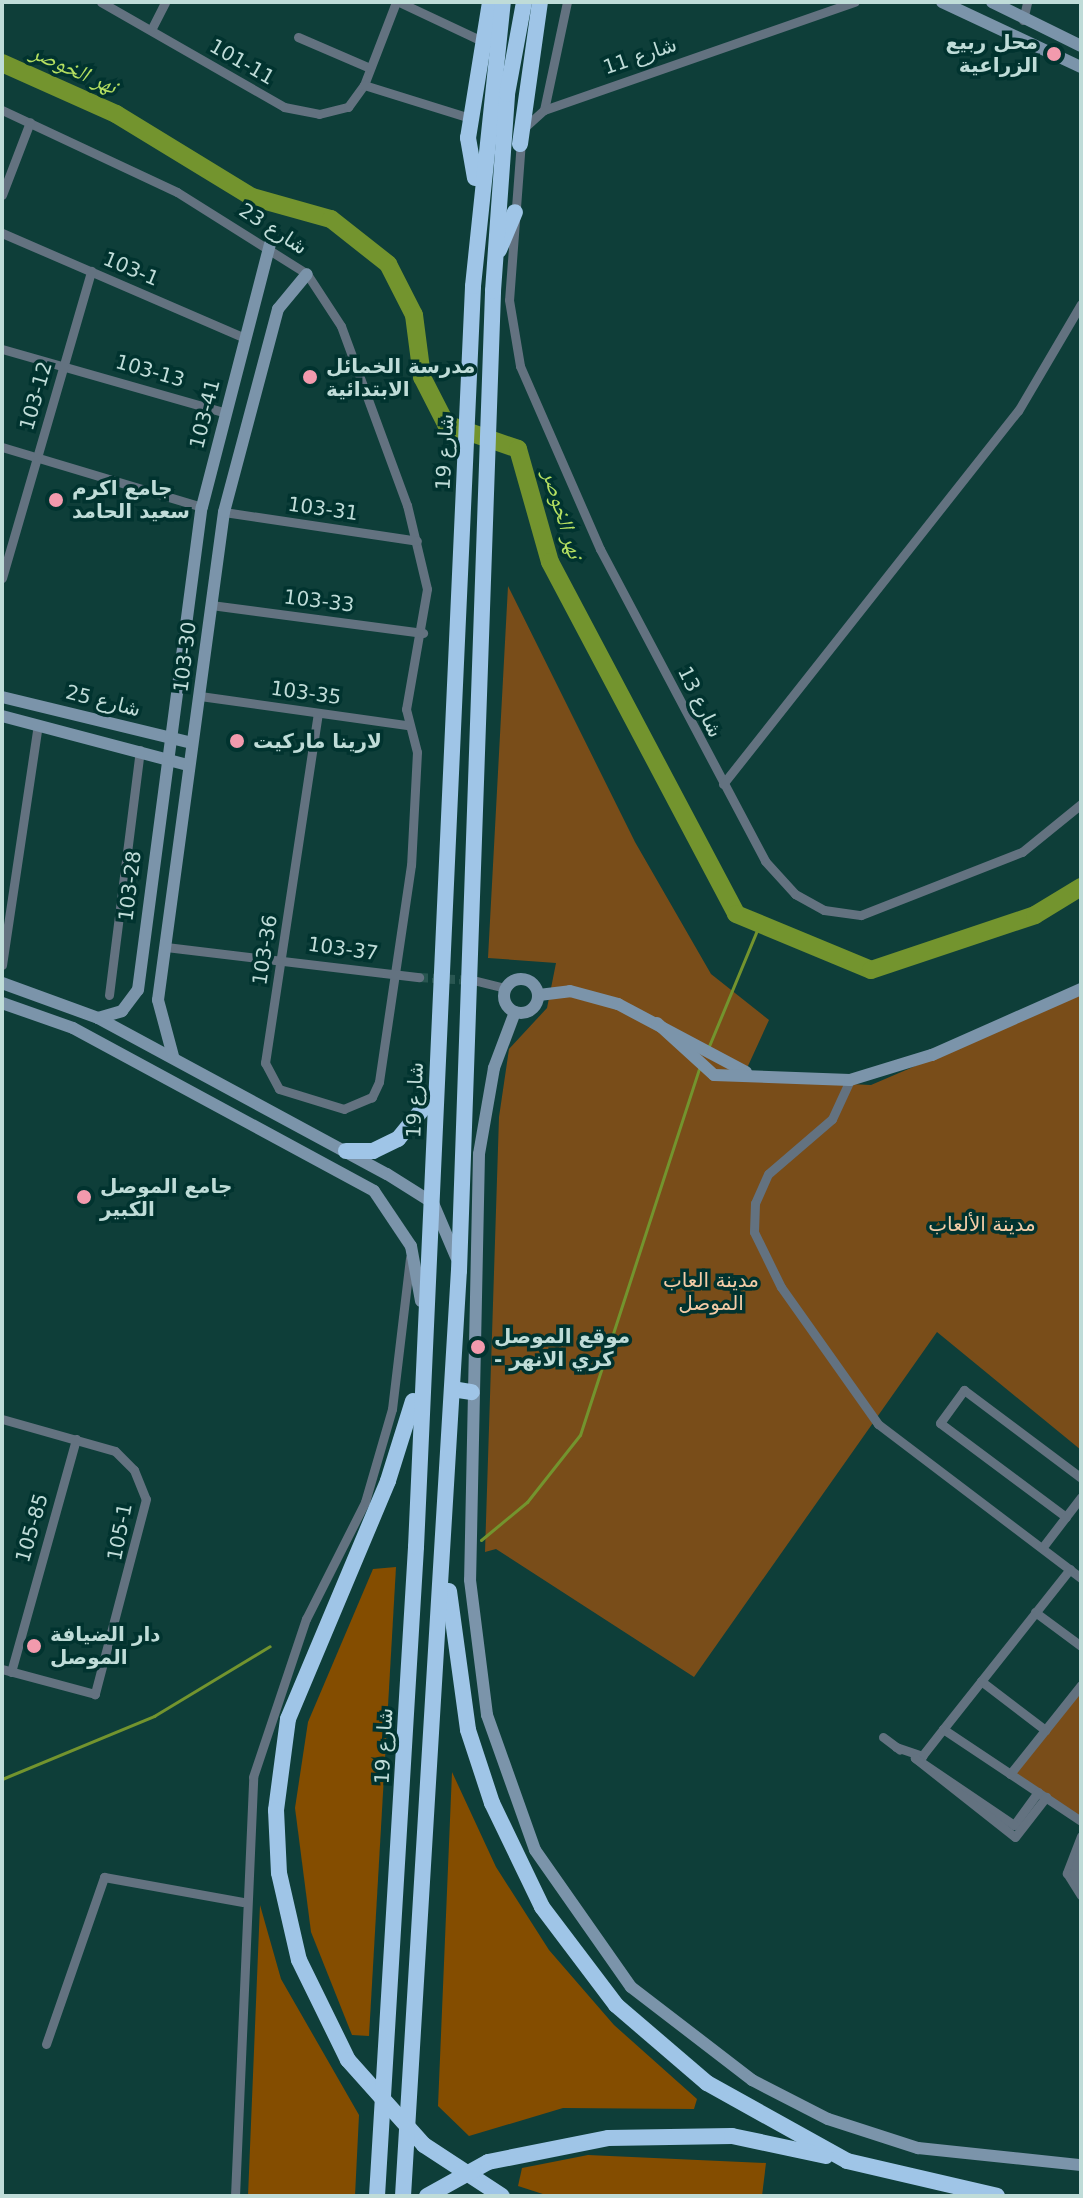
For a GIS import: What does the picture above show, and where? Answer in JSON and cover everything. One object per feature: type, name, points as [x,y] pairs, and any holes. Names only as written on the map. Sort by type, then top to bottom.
[{"type":"highway","points":[[520,144],[540,2]]},
{"type":"highway","points":[[479,205],[470,118],[482,41],[499,3]]},
{"type":"highway","name":"شارع 19","points":[[377,2196],[422,1308],[433,1203],[435,1094],[473,286],[499,3]]},
{"type":"highway","name":"شارع 19","points":[[403,2196],[459,1271],[478,612],[494,267],[507,94],[523,6]]},
{"type":"highway","points":[[494,267],[515,212]]},
{"type":"highway","points":[[346,1151],[373,1151],[398,1139],[435,1094]]},
{"type":"highway","points":[[420,1351],[396,1461],[305,1666],[281,1750],[276,1810],[283,1900],[299,1960],[370,2091],[424,2145],[502,2196]]},
{"type":"highway","points":[[452,1389],[472,1392]]},
{"type":"highway","points":[[445,1518],[468,1730],[520,1868],[589,1973],[645,2033],[736,2102],[847,2161]]},
{"type":"highway","points":[[427,2196],[488,2162],[608,2138],[732,2136],[997,2196]]},
{"type":"main road","points":[[992,2],[1081,46]]},
{"type":"main road","points":[[944,4],[1081,67]]},
{"type":"main road","name":"103-41","points":[[171,739],[202,507],[270,244]]},
{"type":"main road","name":"103-30","points":[[173,1056],[158,1017],[187,765],[200,696],[224,512],[281,301],[307,274]]},
{"type":"main road","points":[[236,373],[259,380]]},
{"type":"main road","name":"شارع 25","points":[[2,697],[192,743]]},
{"type":"main road","name":"شارع 25","points":[[2,716],[140,750],[187,765]]},
{"type":"main road","name":"103-28","points":[[98,1018],[122,1011],[138,990],[171,739]]},
{"type":"main road","points":[[526,979],[539,995],[531,1011],[515,1012],[506,1005],[506,988],[526,979]]},
{"type":"main road","points":[[2,983],[98,1018],[387,1174],[433,1203],[459,1271]]},
{"type":"main road","points":[[657,1023],[686,1056],[708,1073],[850,1080],[932,1055],[1081,989]]},
{"type":"main road","points":[[539,995],[589,995],[657,1023],[695,1042],[721,1060],[753,1074]]},
{"type":"main road","points":[[2,1003],[123,1053],[374,1191],[411,1246],[422,1308]]},
{"type":"main road","points":[[515,1012],[494,1068],[479,1154],[470,1580],[487,1715],[535,1850],[604,1956],[692,2040],[828,2119],[918,2148],[1081,2165]]},
{"type":"main road","points":[[374,1191],[387,1174]]},
{"type":"street","name":"101-11","points":[[101,2],[284,107],[319,114],[348,107],[364,85]]},
{"type":"street","points":[[151,30],[165,2]]},
{"type":"street","points":[[470,118],[364,85],[398,2],[482,41]]},
{"type":"street","points":[[515,212],[520,144],[528,121],[544,110],[567,2]]},
{"type":"street","name":"شارع 11","points":[[544,110],[855,2]]},
{"type":"street","points":[[1023,20],[1027,2]]},
{"type":"street","points":[[298,37],[370,68]]},
{"type":"street","name":"شارع 23","points":[[2,110],[270,244],[307,274],[341,326],[417,541],[427,580],[423,633],[407,725]]},
{"type":"street","points":[[2,195],[30,122]]},
{"type":"street","name":"شارع 13","points":[[515,212],[509,300],[525,379],[600,549],[723,784],[765,861],[795,894],[824,910],[861,915],[1009,859],[1081,804]]},
{"type":"street","name":"103-1","points":[[2,233],[245,338]]},
{"type":"street","name":"103-12","points":[[2,578],[91,271]]},
{"type":"street","points":[[723,784],[1018,411],[1081,304]]},
{"type":"street","name":"103-13","points":[[2,349],[226,413]]},
{"type":"street","points":[[2,447],[202,507]]},
{"type":"street","name":"103-31","points":[[224,512],[417,541]]},
{"type":"street","name":"103-33","points":[[211,605],[423,633]]},
{"type":"street","name":"103-35","points":[[200,696],[407,725]]},
{"type":"street","name":"103-36","points":[[318,713],[268,1078],[323,1107],[355,1108],[372,1097],[391,973]]},
{"type":"street","points":[[2,965],[38,725]]},
{"type":"street","points":[[391,973],[412,851],[417,756],[407,725]]},
{"type":"street","name":"103-28","points":[[109,995],[140,750]]},
{"type":"street","name":"103-37","points":[[166,947],[419,977]]},
{"type":"street","points":[[477,981],[506,988]]},
{"type":"street","points":[[850,1080],[832,1119],[762,1183],[754,1232],[781,1287],[878,1424],[1081,1578]]},
{"type":"street","points":[[235,2196],[243,1902],[253,1777],[274,1700],[365,1502],[392,1409],[411,1246]]},
{"type":"street","points":[[1066,1517],[940,1423],[964,1390],[1081,1478]]},
{"type":"street","name":"105-1","points":[[3,1421],[115,1451],[134,1470],[146,1499],[95,1694],[6,1670]]},
{"type":"street","name":"105-85","points":[[6,1670],[76,1439]]},
{"type":"street","points":[[1042,1548],[1081,1497]]},
{"type":"street","points":[[920,1760],[1070,1569]]},
{"type":"street","points":[[1035,1612],[1081,1646]]},
{"type":"street","points":[[981,1681],[1045,1730]]},
{"type":"street","points":[[1010,1774],[1081,1685]]},
{"type":"street","points":[[943,1729],[1081,1821]]},
{"type":"street","points":[[883,1737],[920,1760],[1015,1837],[1042,1795]]},
{"type":"street","points":[[1081,1836],[1067,1873],[1081,1895]]},
{"type":"street","points":[[1081,1849],[1074,1874],[1081,1886]]},
{"type":"street","points":[[46,2044],[104,1877],[243,1902]]},
{"type":"green space","name":"مدينة العاب الموصل","points":[[508,586],[635,842],[711,974],[769,1020],[742,1079],[871,1085],[1081,995],[1081,1450],[937,1332],[694,1677],[496,1549],[485,1552],[499,1117],[509,1049],[547,1008],[556,963],[488,958]]},
{"type":"green space","points":[[1081,1691],[1081,1818],[1014,1774]]},
{"type":"shaded area","points":[[396,1567],[369,2036],[352,2035],[311,1932],[295,1808],[308,1722],[373,1569]]},
{"type":"shaded area","points":[[452,1772],[496,1867],[549,1950],[614,2025],[697,2099],[694,2109],[563,2108],[469,2136],[438,2106]]},
{"type":"shaded area","points":[[260,1905],[281,1979],[359,2115],[355,2196],[248,2196]]},
{"type":"shaded area","points":[[588,2155],[766,2163],[762,2196],[549,2196],[518,2186],[522,2168]]},
{"type":"waterway","name":"نهر الخوصر","points":[[2,63],[116,114],[252,197],[331,219],[388,264],[414,315],[422,377],[446,424],[518,449],[550,562],[736,914],[871,970],[1035,915],[1081,887]]},
{"type":"waterway","points":[[709,1046],[760,923]]},
{"type":"waterway","points":[[481,1540],[527,1502],[580,1435],[699,1068]]},
{"type":"waterway","points":[[2,1779],[154,1716],[270,1646]]},
{"type":"tunnel","points":[[419,977],[472,980]]},
{"type":"place","name":"محل ربيع الزراعية","points":[[1054,54]]},
{"type":"place","name":"مدرسة الخمائل الابتدائية","points":[[310,377]]},
{"type":"place","name":"جامع اكرم سعيد الحامد","points":[[56,500]]},
{"type":"place","name":"لارينا ماركيت","points":[[237,741]]},
{"type":"place","name":"جامع الموصل الكبير","points":[[84,1197]]},
{"type":"place","name":"موقع الموصل - كري الانهر","points":[[478,1347]]},
{"type":"place","name":"دار الضيافة الموصل","points":[[34,1646]]},
{"type":"park label","name":"مدينة الألعاب","points":[[982,1224]]}]
